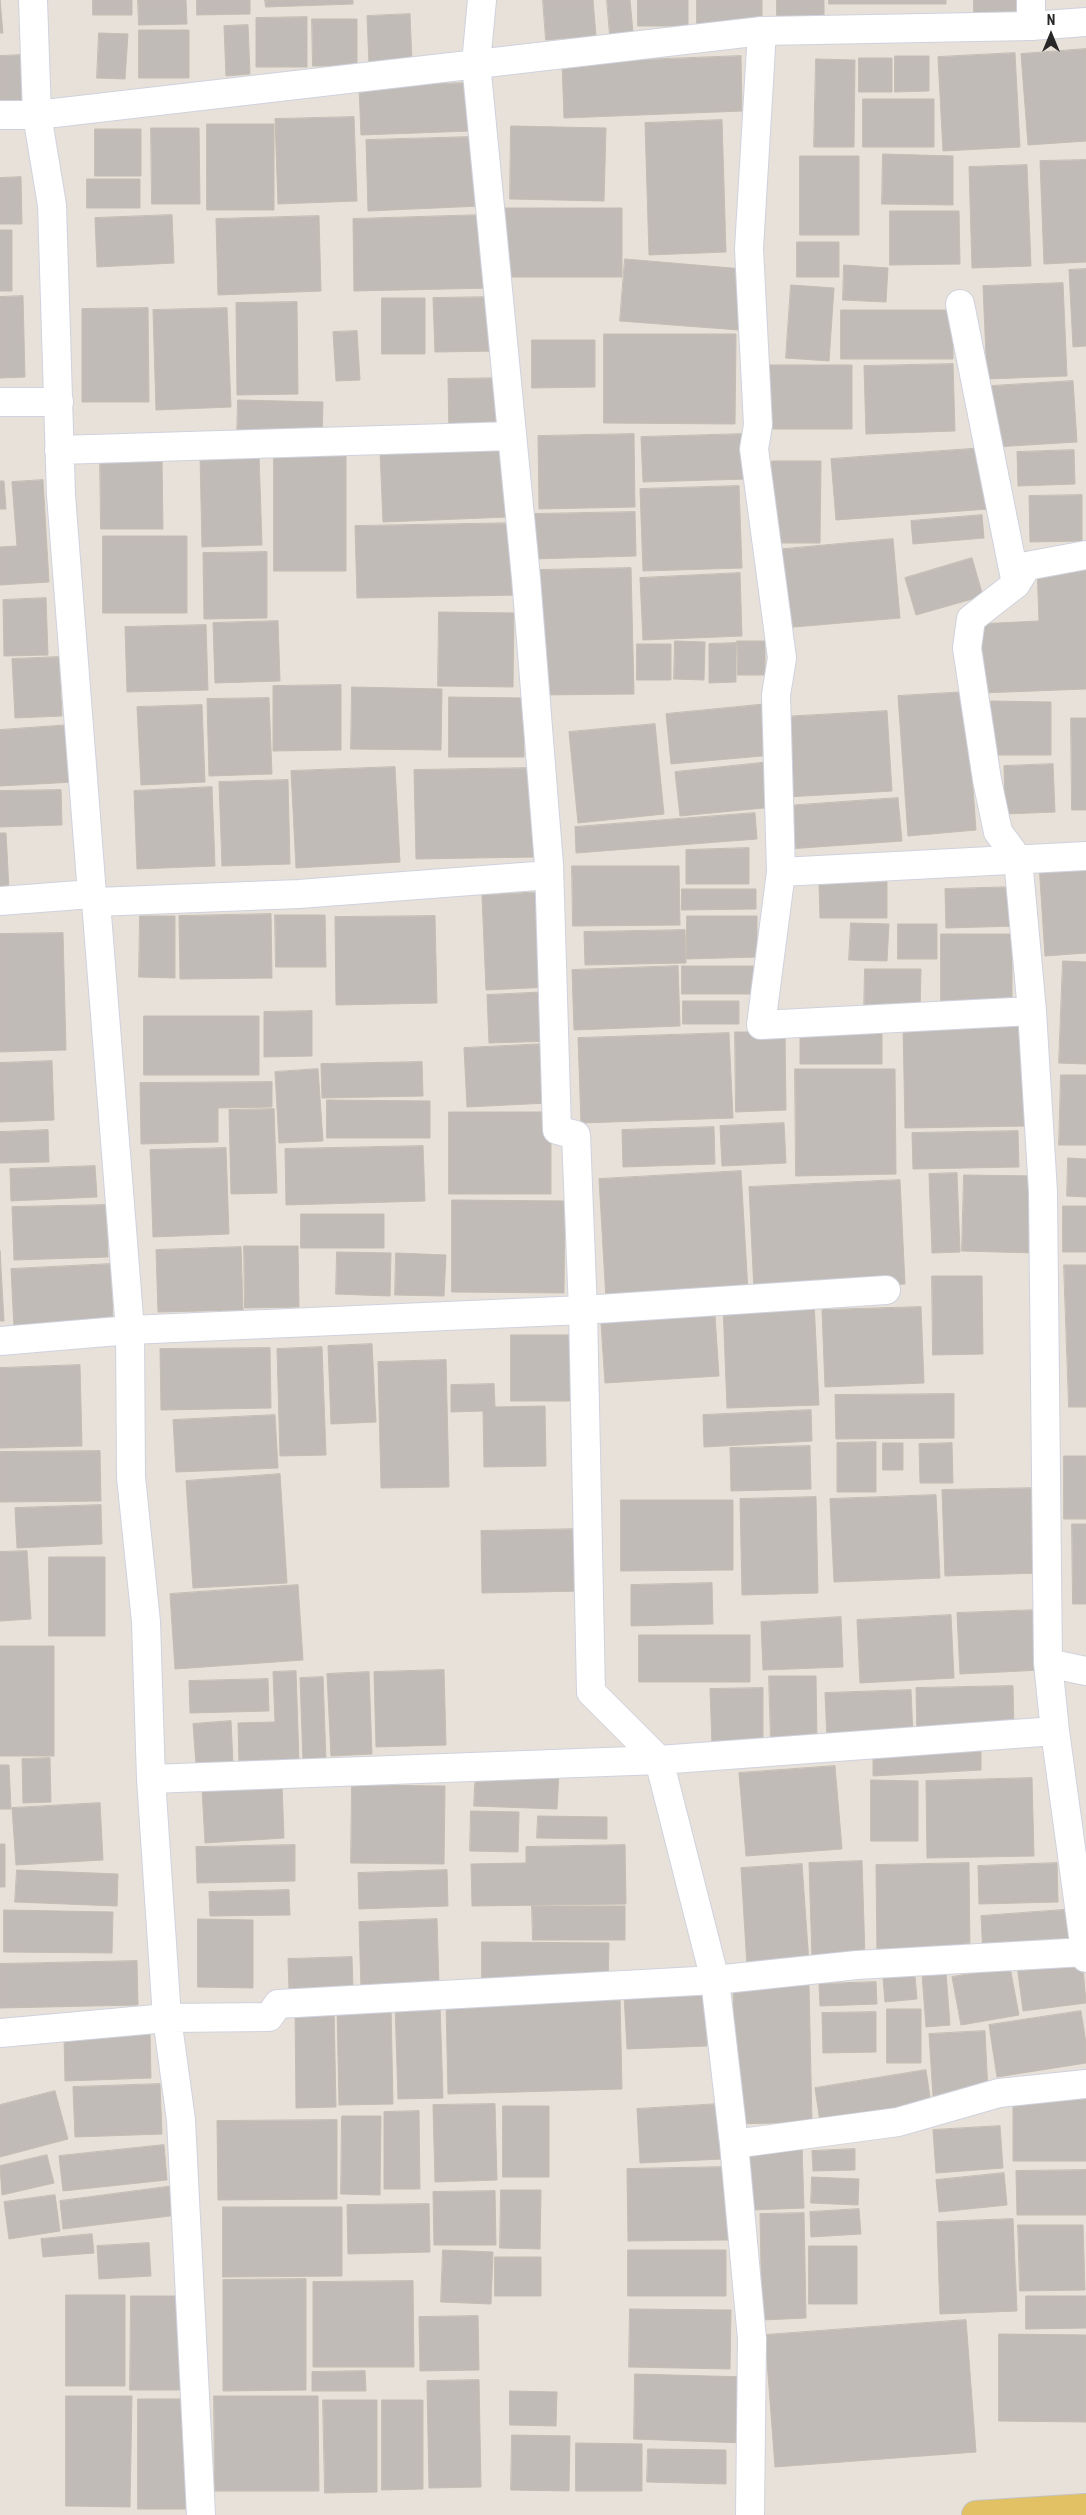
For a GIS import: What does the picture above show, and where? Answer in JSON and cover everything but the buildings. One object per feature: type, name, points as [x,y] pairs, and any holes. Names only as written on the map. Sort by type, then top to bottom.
[{"type":"main road","points":[[976,2515],[1086,2508]]},
{"type":"street","points":[[33,0],[37,115],[52,205],[59,450],[130,1330],[131,1477],[146,1622],[151,1779],[167,2018],[181,2120],[201,2515]]},
{"type":"street","points":[[482,0],[476,63],[526,578],[550,875],[557,1130],[576,1135],[583,1310],[591,1692],[659,1760],[715,1980],[734,2144],[752,2339],[750,2515]]},
{"type":"street","points":[[0,115],[37,115],[762,31],[1031,13],[1086,22]]},
{"type":"street","points":[[762,31],[749,249],[758,425],[754,449],[782,658],[776,694],[781,872],[761,1024],[1032,1011]]},
{"type":"street","points":[[960,304],[1016,584]]},
{"type":"street","points":[[0,402],[59,402]]},
{"type":"street","points":[[59,450],[512,436]]},
{"type":"street","points":[[0,2033],[167,2018],[269,2017],[278,2004],[715,1980],[857,1964],[1085,1945],[1055,1731],[1048,1663],[1044,1192],[1032,1011],[1018,859],[998,832],[987,780],[967,648],[971,619],[1016,584],[1027,566],[1086,555]]},
{"type":"street","points":[[781,872],[1086,856]]},
{"type":"street","points":[[0,901],[299,894],[550,875]]},
{"type":"street","points":[[0,1341],[130,1330],[583,1310],[886,1290]]},
{"type":"street","points":[[1048,1663],[1086,1671]]},
{"type":"street","points":[[151,1779],[659,1760],[1055,1731]]},
{"type":"street","points":[[734,2144],[898,2122],[999,2093],[1086,2084]]}]
